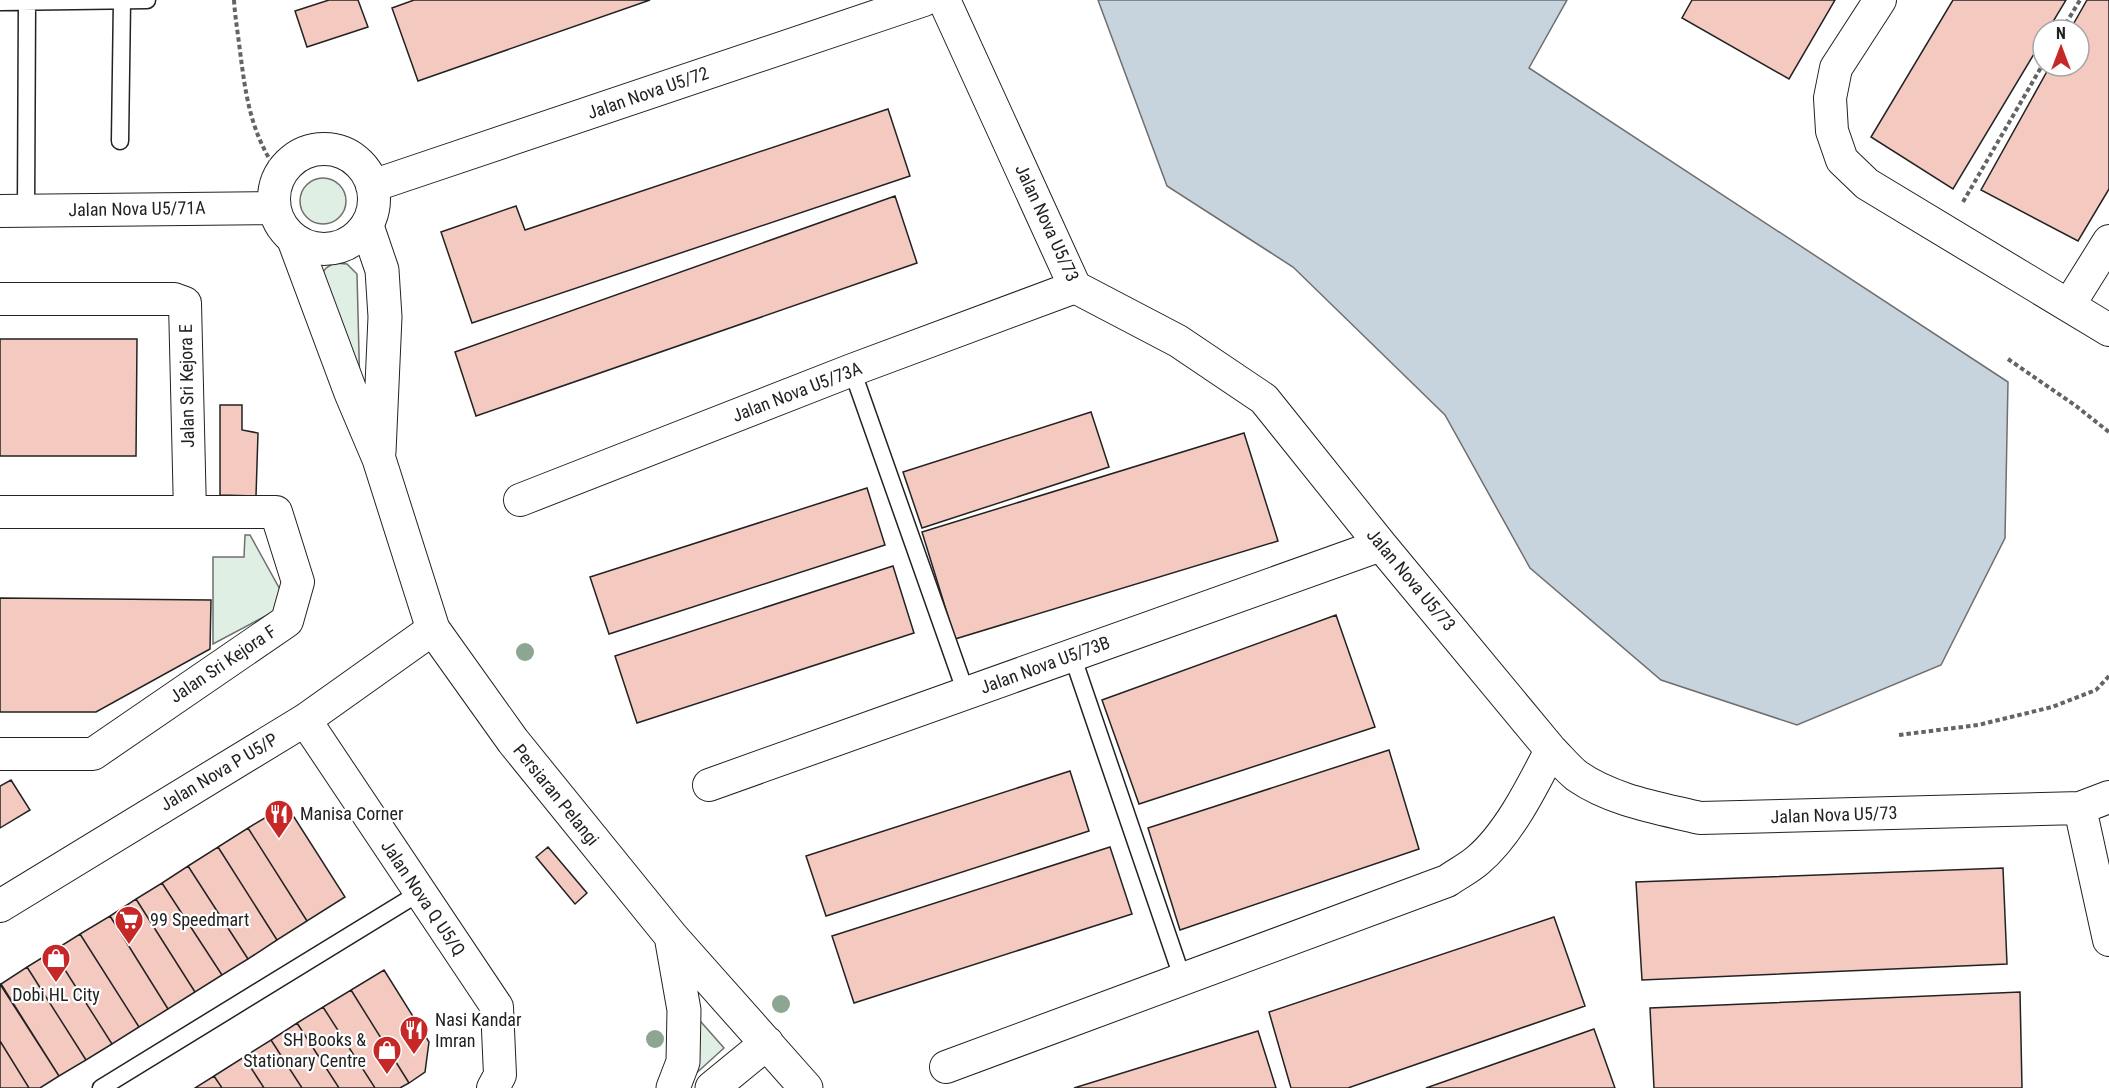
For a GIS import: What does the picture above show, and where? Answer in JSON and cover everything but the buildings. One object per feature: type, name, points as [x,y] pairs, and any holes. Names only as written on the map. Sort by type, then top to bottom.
[{"type":"street","name":"Jalan Nova U5/72","points":[[372,186],[924,0]]},
{"type":"street","name":"Jalan Nova U5/73","points":[[944,0],[1075,287],[1178,341],[1264,399],[1381,545],[1551,750],[1576,776],[1609,793],[1646,806],[1700,818],[2080,808],[2109,797]]},
{"type":"street","points":[[1880,0],[1836,68],[1830,98],[1832,131],[1842,160],[1867,184],[2109,330]]},
{"type":"street","points":[[321,150],[338,152],[352,159],[365,170],[372,186],[374,199],[372,213],[366,226],[355,238],[341,246],[325,249],[309,247],[294,240],[284,231],[274,208],[274,191],[280,175],[290,162],[304,153],[321,150]]},
{"type":"street","name":"Jalan Nova U5/71A","points":[[13,210],[274,208]]},
{"type":"street","points":[[366,226],[382,270],[386,317],[379,459]]},
{"type":"street","name":"Persiaran Pelangi","points":[[294,240],[351,393],[379,459],[433,629],[513,741],[671,936],[806,1088]]},
{"type":"street","points":[[2069,304],[2109,241]]},
{"type":"street","name":"Jalan Nova U5/73A","points":[[520,500],[852,370],[1075,287]]},
{"type":"street","name":"Jalan Sri Kejora E","points":[[0,299],[174,299],[185,303],[190,512]]},
{"type":"street","name":"Jalan Sri Kejora F","points":[[0,512],[276,512],[298,582],[287,621],[93,754],[0,754]]},
{"type":"street","name":"Jalan Nova U5/73B","points":[[709,785],[1381,545]]},
{"type":"street","name":"Jalan Nova P U5/P","points":[[0,906],[305,720],[433,629]]},
{"type":"street","name":"Jalan Nova Q U5/Q","points":[[305,720],[497,1007],[500,1075],[493,1088]]},
{"type":"street","points":[[946,1067],[1447,881],[1480,859],[1506,828],[1532,787],[1551,750]]},
{"type":"street","points":[[2080,808],[2109,940]]},
{"type":"street","points":[[671,936],[684,1010],[682,1062],[673,1088]]},
{"type":"street","points":[[712,1088],[767,1043]]},
{"type":"lane","points":[[0,2],[147,0]]},
{"type":"lane","points":[[120,141],[122,1]]},
{"type":"lane","points":[[13,210],[27,2]]},
{"type":"lane","points":[[852,370],[966,693]]},
{"type":"lane","points":[[1072,655],[1183,980]]},
{"type":"lane","points":[[101,1088],[419,893]]},
{"type":"path","points":[[234,0],[246,100],[255,130],[268,158],[280,175]]},
{"type":"path","points":[[2069,18],[2080,0]]},
{"type":"path","points":[[1947,231],[2035,78]]},
{"type":"path","points":[[2008,359],[2109,432]]},
{"type":"path","points":[[1899,735],[1978,725],[2052,707],[2096,690],[2109,676]]},
{"type":"green space","points":[[323,178],[339,185],[346,201],[339,217],[323,224],[307,217],[300,201],[307,185]]},
{"type":"green space","points":[[334,263],[347,264],[357,274],[360,393],[320,276]]},
{"type":"green space","points":[[245,535],[250,535],[288,604],[213,644],[213,557],[244,557]]},
{"type":"green space","points":[[694,1014],[724,1048],[692,1077]]},
{"type":"shaded area","points":[[1098,0],[1567,0],[1529,68],[2008,382],[2005,538],[1941,665],[1797,725],[1661,680],[1530,568],[1445,415],[1293,267],[1167,186]]},
{"type":"place","name":"Manisa Corner","points":[[279,840]]},
{"type":"place","name":"99 Speedmart","points":[[129,946]]},
{"type":"place","name":"Dobi HL City","points":[[56,984]]},
{"type":"place","name":"Nasi Kandar Imran","points":[[414,1056]]},
{"type":"place","name":"SH Books & Stationary Centre","points":[[387,1076]]}]
